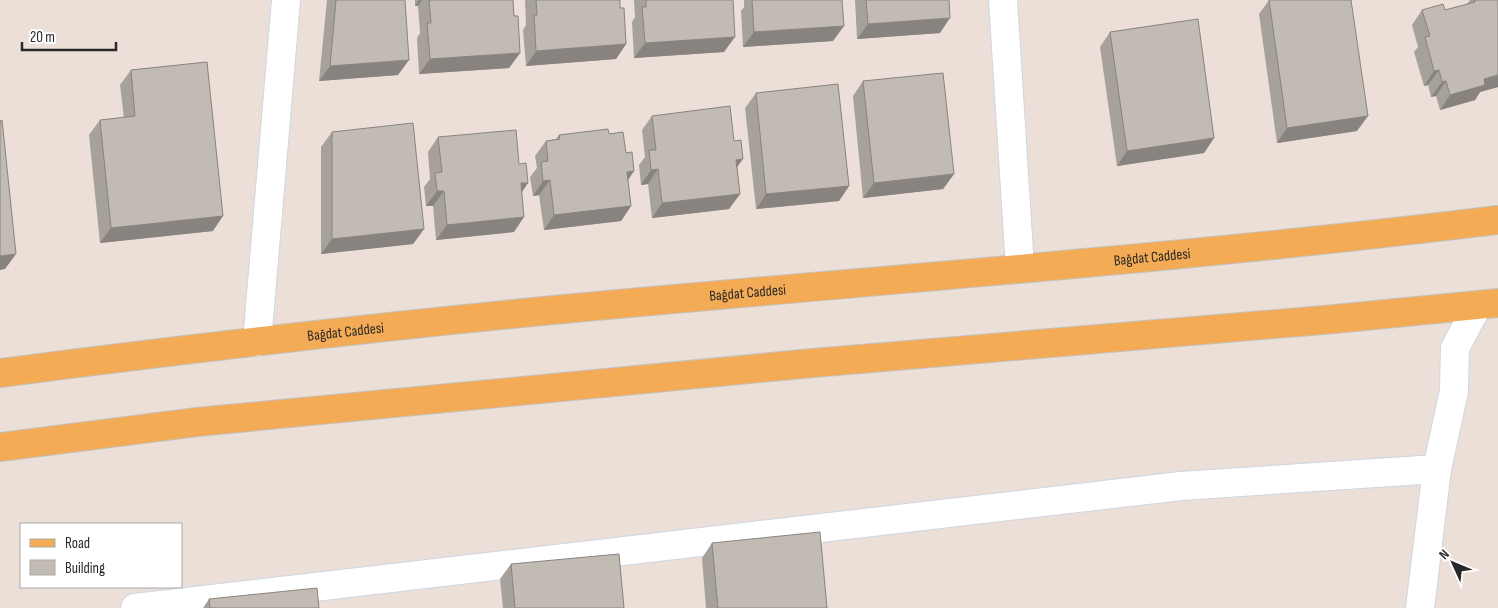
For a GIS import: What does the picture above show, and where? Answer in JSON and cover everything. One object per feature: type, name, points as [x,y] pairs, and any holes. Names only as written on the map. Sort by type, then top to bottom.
[{"type":"main road","name":"Bağdat Caddesi","points":[[0,373],[148,354],[560,310],[1334,240],[1498,220]]},
{"type":"main road","points":[[0,446],[196,422],[813,363],[1335,319],[1488,304]]},
{"type":"street","points":[[257,342],[286,0]]},
{"type":"street","points":[[1002,0],[1020,268]]},
{"type":"street","points":[[1420,608],[1437,469],[1454,391],[1455,348],[1488,304]]},
{"type":"street","points":[[134,608],[1181,486],[1437,469]]},
{"type":"building","points":[[336,0],[405,0],[409,60],[330,66]]},
{"type":"building","points":[[429,0],[513,0],[514,16],[518,16],[520,53],[430,59],[427,23],[431,23]]},
{"type":"building","points":[[536,0],[620,0],[620,8],[624,8],[626,44],[536,51],[534,15],[537,15]]},
{"type":"building","points":[[646,0],[733,0],[735,37],[645,43],[642,7],[646,7]]},
{"type":"building","points":[[752,0],[842,0],[844,26],[754,32]]},
{"type":"building","points":[[866,0],[949,0],[950,18],[868,24]]},
{"type":"building","points":[[1269,0],[1351,0],[1368,116],[1287,128]]},
{"type":"building","points":[[1474,0],[1498,0],[1498,75],[1484,79],[1485,85],[1450,95],[1446,81],[1442,82],[1439,70],[1434,71],[1425,37],[1430,36],[1422,10],[1443,4],[1445,10],[1475,2]]},
{"type":"building","points":[[1198,19],[1214,138],[1127,151],[1110,32]]},
{"type":"building","points":[[207,62],[223,216],[111,228],[100,120],[135,116],[131,70]]},
{"type":"building","points":[[943,73],[954,174],[874,183],[863,81]]},
{"type":"building","points":[[838,84],[849,186],[766,194],[756,93]]},
{"type":"building","points":[[730,106],[734,141],[741,140],[743,159],[736,160],[740,194],[662,203],[658,169],[651,170],[649,150],[656,150],[652,116]]},
{"type":"building","points":[[2,120],[16,254],[0,256],[0,121]]},
{"type":"building","points":[[413,123],[424,229],[332,239],[332,132]]},
{"type":"building","points":[[608,129],[609,134],[623,132],[626,153],[632,152],[634,171],[627,172],[631,206],[554,215],[550,180],[543,181],[541,162],[548,161],[546,141],[560,139],[559,135]]},
{"type":"building","points":[[516,130],[519,164],[526,163],[528,183],[521,183],[524,217],[447,225],[444,191],[437,191],[435,173],[442,172],[438,137]]},
{"type":"building","points":[[820,532],[827,608],[718,608],[712,543]]},
{"type":"building","points":[[619,554],[624,608],[515,608],[511,564]]},
{"type":"building","points":[[317,588],[319,608],[210,608],[209,599]]}]
